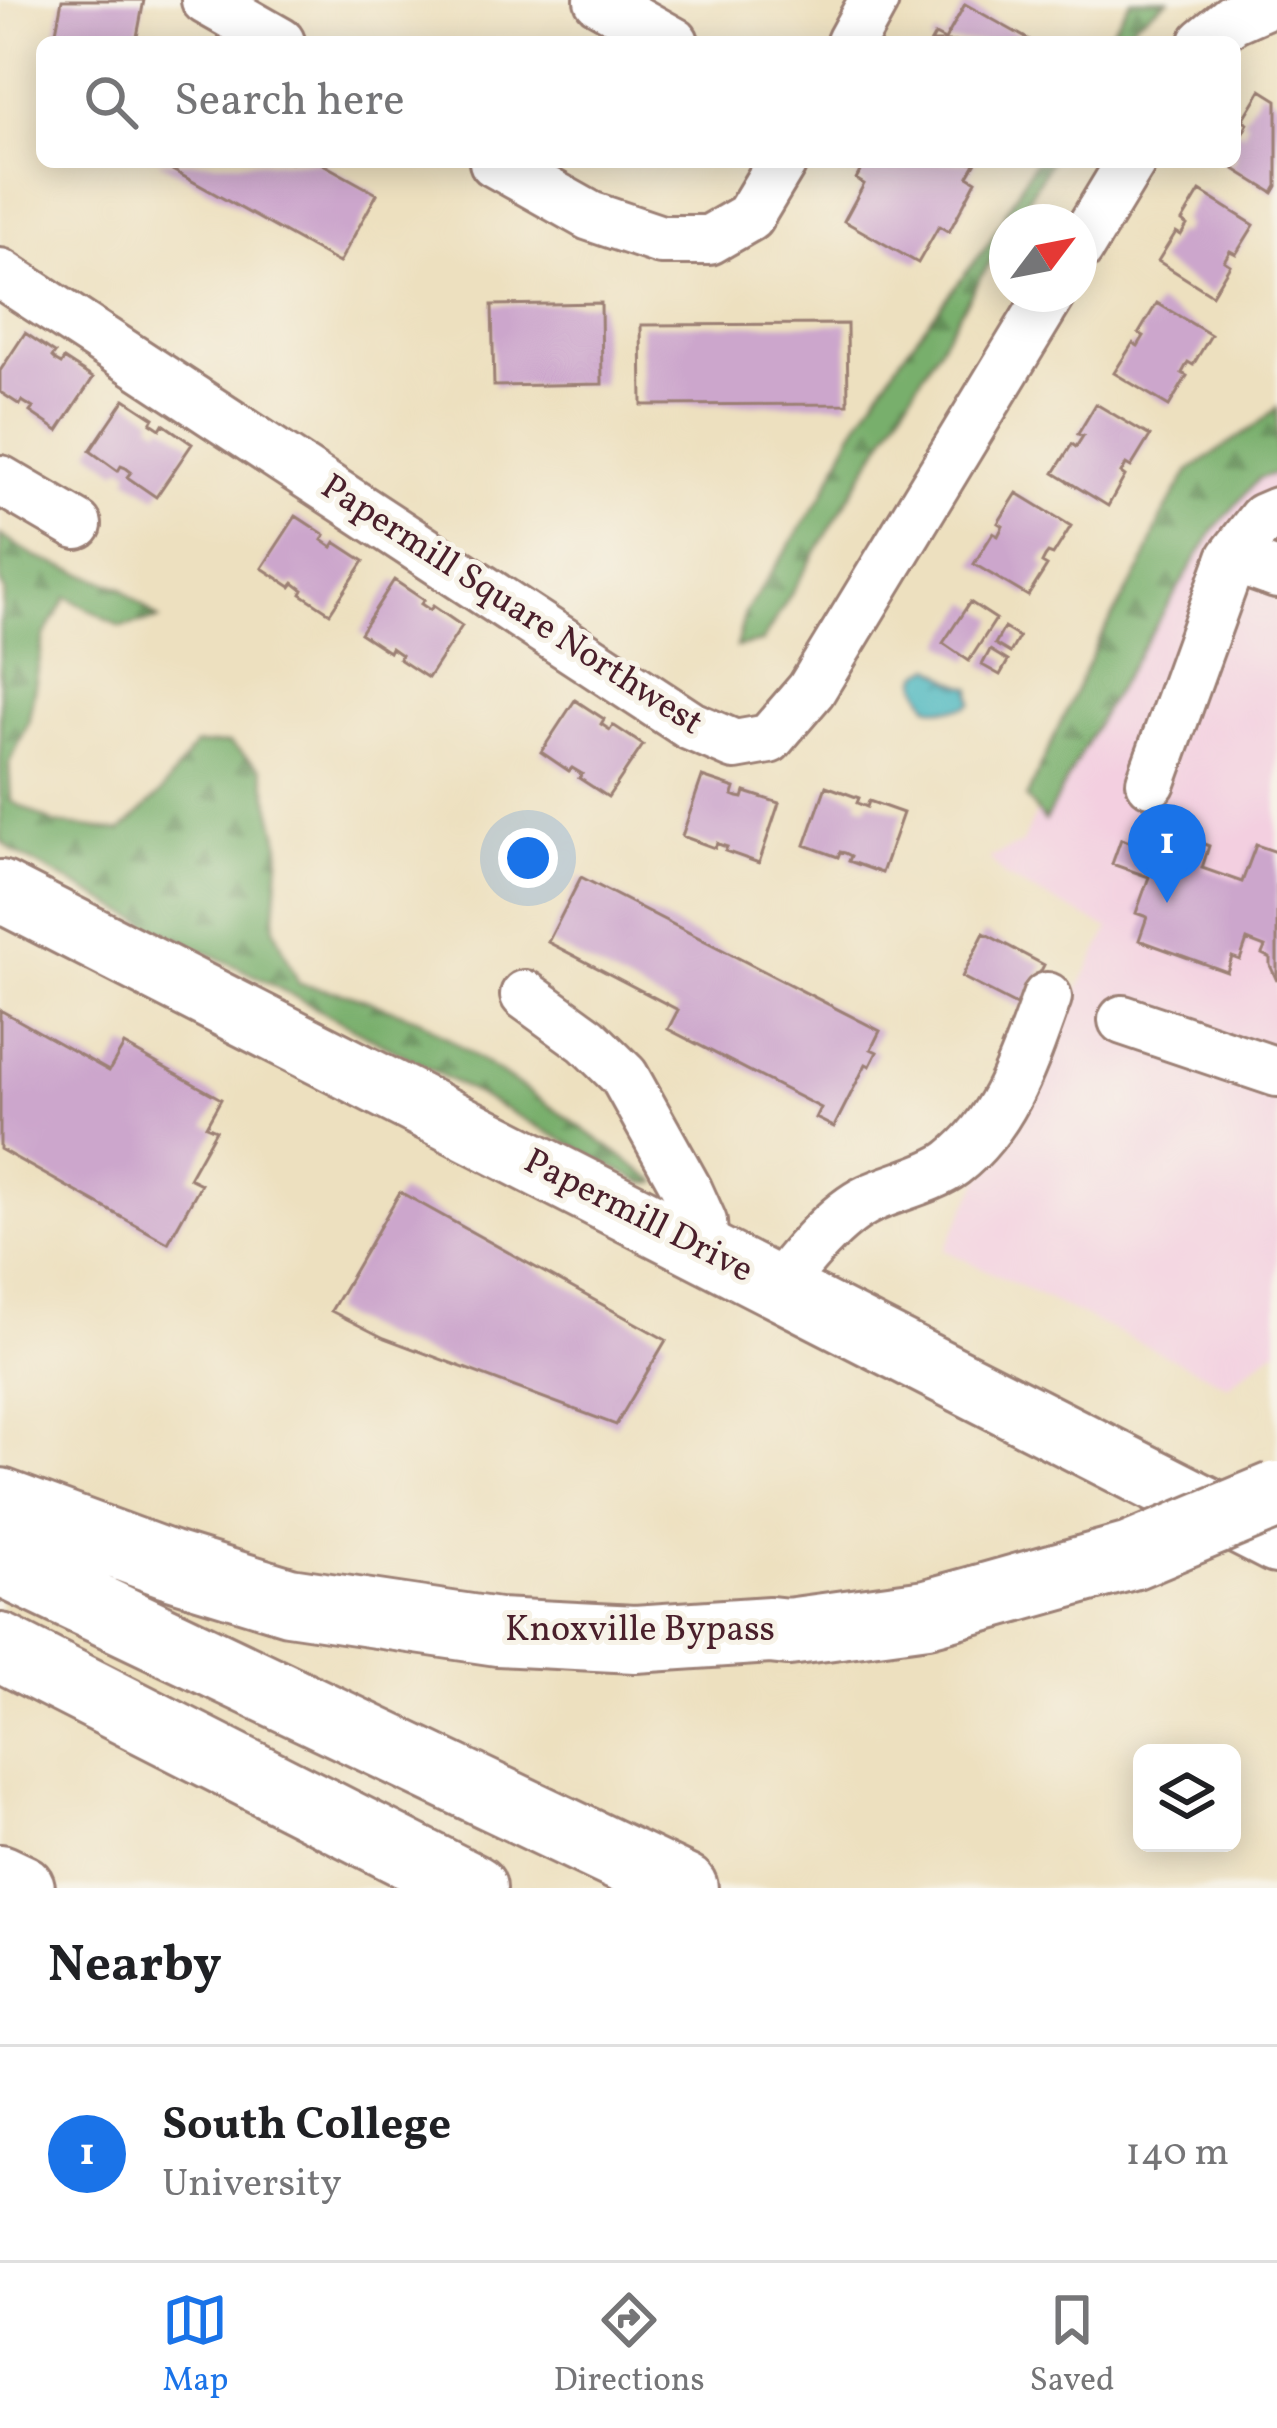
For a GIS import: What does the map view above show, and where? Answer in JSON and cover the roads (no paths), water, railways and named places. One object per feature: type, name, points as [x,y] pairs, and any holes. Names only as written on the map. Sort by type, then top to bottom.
[{"type":"highway","name":"Knoxville Bypass","points":[[0,1502],[168,1564],[289,1601],[498,1632],[635,1639],[788,1632],[927,1613],[1131,1556],[1277,1496]]},
{"type":"highway","points":[[0,1562],[677,1885]]},
{"type":"highway","points":[[0,1647],[473,1888]]},
{"type":"highway","points":[[0,1878],[21,1888]]},
{"type":"main road","name":"Papermill Drive","points":[[0,891],[1277,1543]]},
{"type":"street","points":[[206,0],[269,36]]},
{"type":"street","points":[[599,0],[663,36]]},
{"type":"street","points":[[854,36],[874,0]]},
{"type":"street","points":[[1211,36],[1232,19],[1275,0]]},
{"type":"street","points":[[505,168],[590,216],[662,240],[710,240],[749,217],[778,168]]},
{"type":"street","points":[[1097,218],[1127,168]]},
{"type":"street","name":"Papermill Square Northwest","points":[[0,273],[691,726],[735,745],[769,739],[811,690],[1040,312]]},
{"type":"street","points":[[0,480],[77,526]]},
{"type":"street","points":[[1151,782],[1232,558],[1263,518],[1277,512]]},
{"type":"street","points":[[1232,558],[1277,574]]},
{"type":"street","points":[[525,995],[587,1040],[623,1076],[688,1191],[702,1222],[704,1251]]},
{"type":"street","points":[[777,1288],[832,1227],[863,1201],[952,1165],[990,1126],[1016,1082],[1047,998]]},
{"type":"street","points":[[1123,1019],[1277,1072]]},
{"type":"water","points":[[933,667],[971,688],[972,703],[951,709],[929,706],[918,678]]},
{"type":"place","name":"South College","points":[[1167,903]]}]
